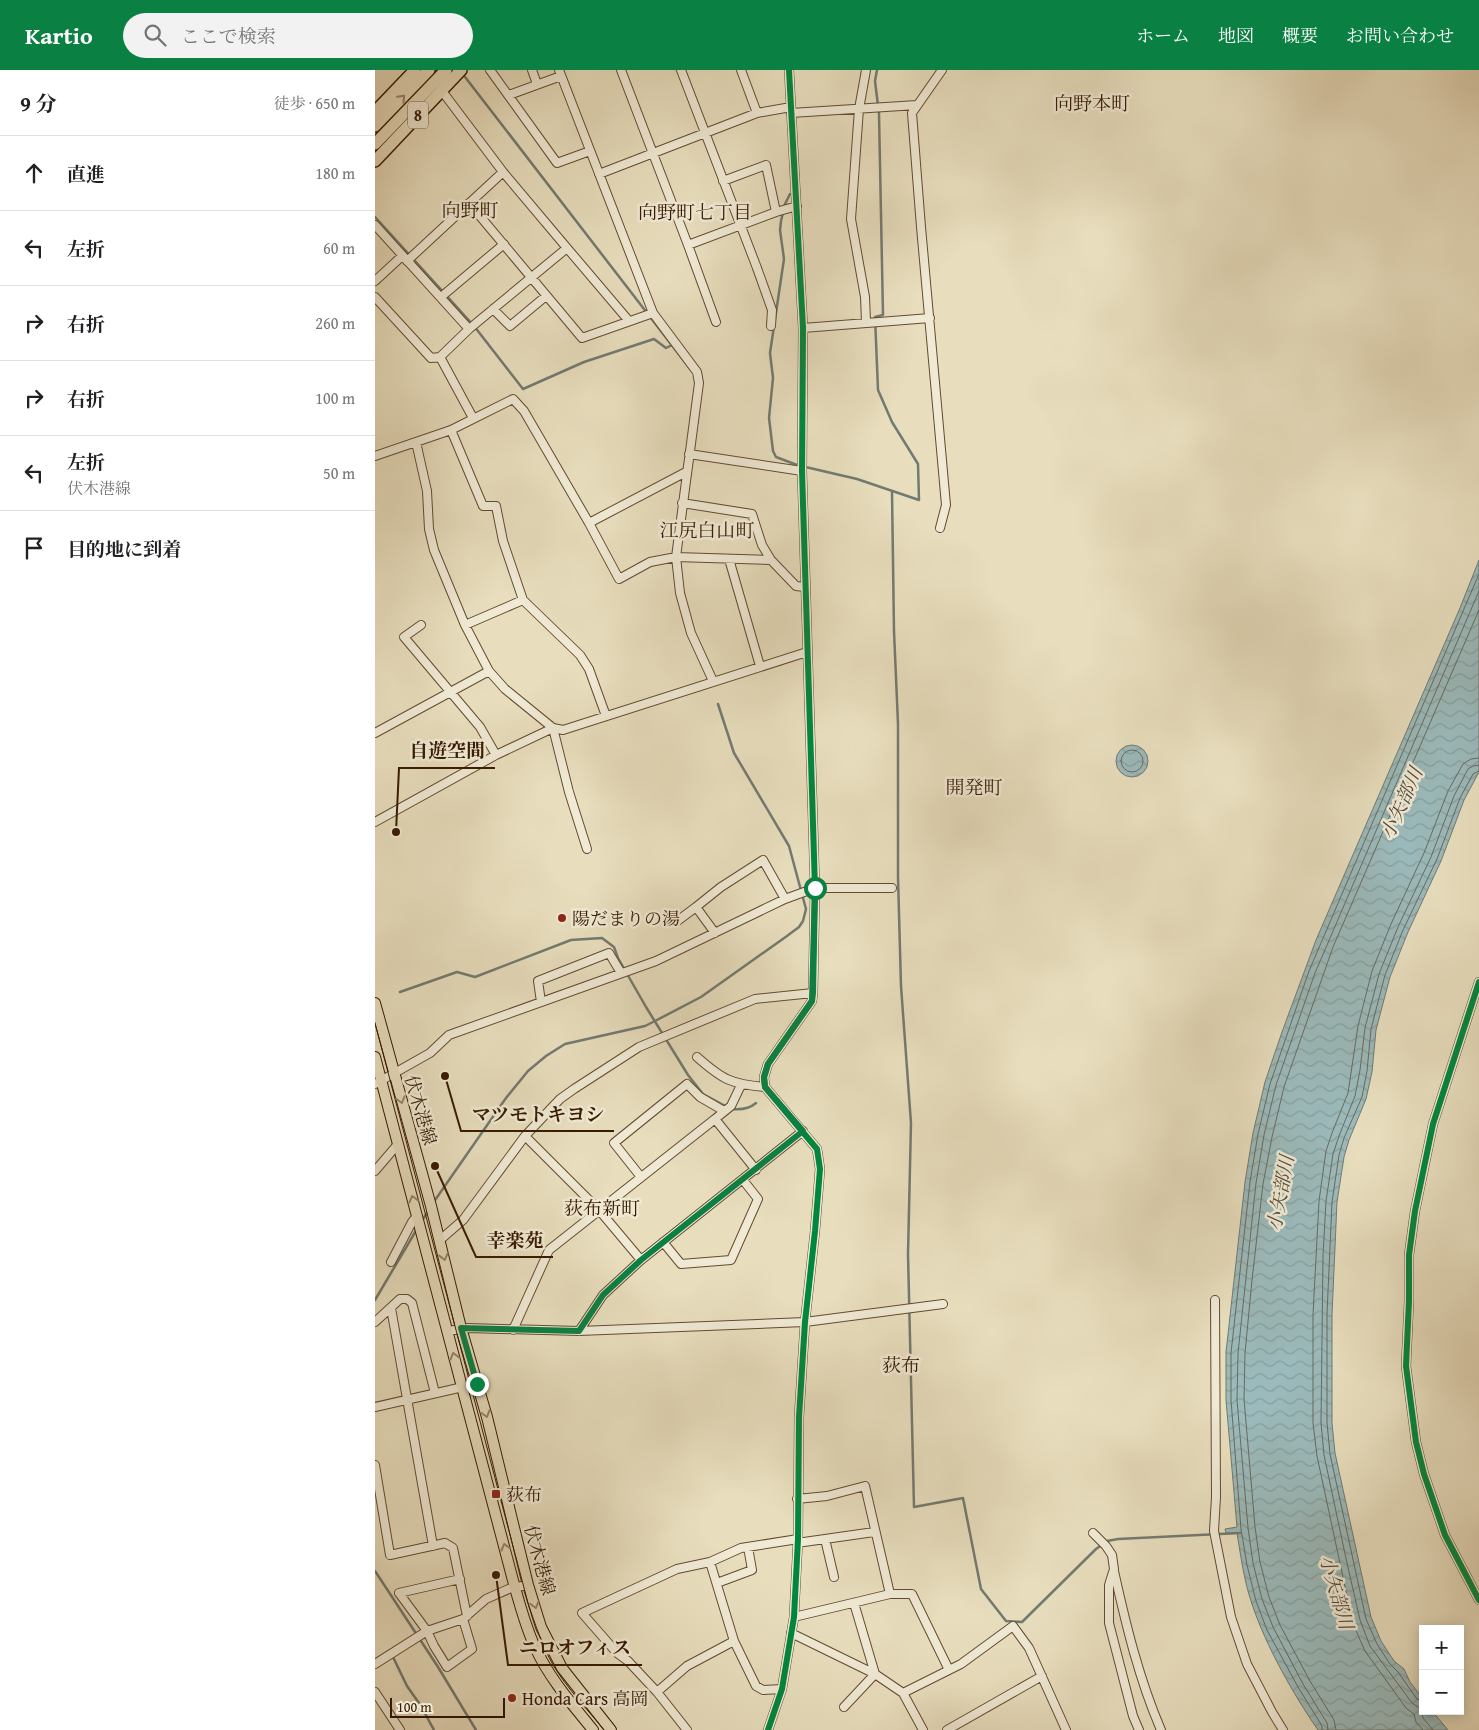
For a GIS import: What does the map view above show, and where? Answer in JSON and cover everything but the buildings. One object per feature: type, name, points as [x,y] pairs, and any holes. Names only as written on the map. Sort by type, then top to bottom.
[{"type":"highway","name":"8","points":[[375,112],[415,70]]},
{"type":"highway","name":"8","points":[[375,126],[429,70]]},
{"type":"highway","name":"8","points":[[375,144],[446,70]]},
{"type":"highway","name":"8","points":[[375,161],[461,70]]},
{"type":"main road","name":"伏木港線","points":[[376,1009],[461,1328],[487,1417],[528,1585],[541,1627],[562,1668],[611,1730]]},
{"type":"main road","name":"伏木港線","points":[[375,1057],[378,1082],[398,1144],[515,1588],[529,1634],[553,1680],[593,1730]]},
{"type":"street","points":[[490,70],[557,163],[590,151]]},
{"type":"street","points":[[532,70],[537,84]]},
{"type":"street","points":[[621,70],[688,245],[715,322]]},
{"type":"street","points":[[681,70],[772,310],[771,326]]},
{"type":"street","points":[[741,70],[757,113]]},
{"type":"street","points":[[767,1730],[783,1689],[794,1617],[805,1322],[820,1169],[817,1149],[765,1087],[764,1077],[768,1064],[807,1010],[812,1001],[813,993],[815,888],[802,471],[803,328],[789,70]]},
{"type":"street","points":[[865,70],[859,109],[851,219],[865,297],[866,322]]},
{"type":"street","points":[[940,528],[946,506],[912,113],[942,70]]},
{"type":"street","points":[[509,96],[560,72],[653,313],[697,372],[699,383],[676,557],[680,593],[691,632],[713,681]]},
{"type":"street","points":[[442,91],[503,172],[629,321]]},
{"type":"street","points":[[599,174],[757,113],[917,105]]},
{"type":"street","points":[[723,181],[766,165],[776,212]]},
{"type":"street","points":[[375,281],[503,172]]},
{"type":"street","points":[[469,202],[582,338],[653,313]]},
{"type":"street","points":[[688,245],[797,206]]},
{"type":"street","points":[[375,225],[404,258],[473,326]]},
{"type":"street","points":[[443,295],[504,244]]},
{"type":"street","points":[[375,297],[431,358],[440,357],[473,326],[567,248]]},
{"type":"street","points":[[493,309],[510,326],[547,296]]},
{"type":"street","points":[[803,328],[930,318]]},
{"type":"street","points":[[440,357],[473,418]]},
{"type":"street","points":[[375,456],[451,430],[513,399],[524,410],[619,579],[650,562],[676,557],[771,560]]},
{"type":"street","points":[[451,430],[483,506],[496,506],[503,541],[523,600],[580,655],[589,669],[606,716]]},
{"type":"street","points":[[416,442],[427,491],[429,529],[434,550],[465,625],[489,671],[505,689],[553,728],[563,730],[807,652]]},
{"type":"street","points":[[689,454],[802,471]]},
{"type":"street","points":[[589,524],[686,472]]},
{"type":"street","points":[[682,503],[752,514],[762,545],[771,560],[796,586],[805,587]]},
{"type":"street","points":[[729,559],[760,666]]},
{"type":"street","points":[[465,625],[523,600]]},
{"type":"street","points":[[421,624],[404,638],[480,727],[496,754]]},
{"type":"street","points":[[375,732],[489,671]]},
{"type":"street","points":[[375,822],[496,754],[553,728]]},
{"type":"street","points":[[553,728],[569,792],[587,849]]},
{"type":"street","points":[[676,922],[721,887],[763,860],[785,899]]},
{"type":"street","points":[[378,1082],[430,1054],[449,1035],[656,961],[785,899],[815,888],[892,888]]},
{"type":"street","points":[[696,907],[715,933]]},
{"type":"street","points":[[541,1002],[538,980],[609,953],[621,973]]},
{"type":"street","points":[[1479,982],[1433,1124],[1415,1211],[1409,1255],[1406,1366],[1416,1442],[1424,1474],[1445,1535],[1479,1600]]},
{"type":"street","points":[[439,1240],[463,1220],[525,1136],[559,1099],[639,1047],[755,999],[813,993]]},
{"type":"street","points":[[697,1057],[718,1075],[741,1085],[765,1087]]},
{"type":"street","points":[[641,1177],[614,1143],[687,1084],[700,1097],[724,1111]]},
{"type":"street","points":[[513,1330],[549,1250],[731,1106],[741,1085]]},
{"type":"street","points":[[715,1119],[756,1170]]},
{"type":"street","points":[[579,1331],[603,1295],[641,1260],[803,1131]]},
{"type":"street","points":[[525,1136],[599,1210],[641,1260]]},
{"type":"street","points":[[375,1170],[398,1144]]},
{"type":"street","points":[[663,1242],[681,1264],[731,1260],[758,1199],[743,1180]]},
{"type":"street","points":[[391,1262],[417,1216]]},
{"type":"street","points":[[375,1322],[400,1299],[407,1299],[412,1303],[435,1394]]},
{"type":"street","points":[[1215,1300],[1216,1497],[1214,1531],[1234,1627],[1247,1664],[1271,1712],[1283,1730]]},
{"type":"street","points":[[447,1332],[461,1328],[579,1331],[805,1322],[943,1304]]},
{"type":"street","points":[[391,1308],[433,1546]]},
{"type":"street","points":[[375,1407],[463,1387]]},
{"type":"street","points":[[375,1465],[390,1555],[445,1543],[453,1548],[459,1579],[465,1617],[472,1649],[447,1667],[433,1646],[427,1631],[399,1593],[459,1579]]},
{"type":"street","points":[[797,1499],[827,1496],[865,1486],[874,1532],[890,1594]]},
{"type":"street","points":[[687,1730],[657,1692],[628,1661],[617,1653],[582,1613],[677,1569],[710,1562],[741,1548],[874,1532]]},
{"type":"street","points":[[1093,1532],[1107,1546],[1112,1555],[1123,1614],[1147,1695],[1161,1730]]},
{"type":"street","points":[[825,1539],[834,1577]]},
{"type":"street","points":[[717,1583],[752,1570],[748,1547]]},
{"type":"street","points":[[710,1562],[734,1642],[756,1686],[763,1690],[783,1689]]},
{"type":"street","points":[[1114,1569],[1109,1585],[1109,1623],[1133,1716],[1139,1730]]},
{"type":"street","points":[[375,1664],[427,1631],[465,1617],[486,1599],[528,1585]]},
{"type":"street","points":[[794,1617],[890,1594],[912,1594],[949,1670]]},
{"type":"street","points":[[854,1603],[875,1674]]},
{"type":"street","points":[[903,1693],[961,1664],[1013,1626],[1029,1648],[1066,1730]]},
{"type":"street","points":[[791,1633],[875,1674],[903,1693],[920,1729]]},
{"type":"street","points":[[657,1692],[687,1666],[734,1642]]},
{"type":"street","points":[[844,1707],[875,1674]]},
{"type":"street","points":[[947,1730],[1042,1676]]},
{"type":"street","points":[[375,1692],[400,1730]]},
{"type":"water","name":"小矢部川","points":[[1479,560],[1479,772],[1464,800],[1441,861],[1408,932],[1390,977],[1376,1030],[1372,1072],[1366,1099],[1344,1157],[1337,1202],[1332,1315],[1332,1423],[1335,1453],[1371,1617],[1381,1641],[1394,1661],[1404,1669],[1410,1682],[1419,1694],[1419,1715],[1435,1715],[1448,1730],[1318,1730],[1281,1669],[1258,1620],[1247,1587],[1237,1533],[1226,1533],[1225,1529],[1237,1527],[1226,1400],[1226,1352],[1245,1182],[1253,1133],[1265,1082],[1316,940]]},
{"type":"water","points":[[1132,745],[1138,746],[1143,750],[1147,755],[1147,767],[1143,772],[1138,776],[1132,777],[1126,776],[1121,772],[1117,767],[1116,761],[1117,755],[1121,750],[1126,746]]},
{"type":"waterway","points":[[790,194],[785,204],[781,221],[780,230],[784,259],[770,353],[773,378],[769,418],[773,451],[776,457],[797,465],[857,479],[919,500],[918,464],[892,422],[878,390],[875,317],[883,315],[879,114],[875,81],[877,70]]},
{"type":"waterway","points":[[462,73],[691,370]]},
{"type":"waterway","points":[[375,217],[474,326],[523,389],[584,362],[654,339],[666,348],[672,345]]},
{"type":"waterway","points":[[892,492],[894,631],[898,724],[898,877],[901,986],[911,1123],[908,1254],[914,1507],[963,1498],[981,1589],[1006,1621],[1022,1622],[1096,1549],[1107,1541],[1240,1533]]},
{"type":"waterway","points":[[433,1203],[506,1098],[528,1071],[546,1056],[565,1044],[645,1026],[701,997],[787,936],[799,927],[803,921],[806,909],[789,846],[734,753],[718,704]]},
{"type":"waterway","points":[[400,992],[457,972],[475,977],[571,940],[602,938],[614,947],[618,958],[646,1007],[688,1075],[703,1094],[727,1107]]},
{"type":"waterway","points":[[732,1109],[745,1109],[756,1103]]},
{"type":"waterway","points":[[421,1222],[429,1210]]},
{"type":"waterway","points":[[375,1300],[417,1229]]},
{"type":"waterway","points":[[375,1571],[438,1667],[476,1730]]},
{"type":"waterway","points":[[393,1657],[407,1686],[434,1730]]},
{"type":"tram line","points":[[375,1023],[528,1603],[542,1642],[553,1665],[604,1730]]},
{"type":"cycle path","points":[[768,1730],[782,1689],[794,1617],[798,1539],[799,1417],[805,1322],[820,1169],[817,1149],[765,1087],[764,1077],[768,1064],[812,1001],[813,993],[815,888],[802,471],[803,328],[789,70]]},
{"type":"cycle path","points":[[1479,982],[1433,1124],[1415,1211],[1409,1255],[1406,1366],[1416,1442],[1424,1474],[1445,1535],[1479,1600]]},
{"type":"place","name":"自遊空間","points":[[396,832]]},
{"type":"place","name":"陽だまりの湯","points":[[562,918]]},
{"type":"place","name":"マツモトキヨシ","points":[[445,1076]]},
{"type":"place","name":"幸楽苑","points":[[435,1166]]},
{"type":"place","name":"荻布","points":[[496,1494]]},
{"type":"place","name":"ニロオフィス","points":[[496,1575]]},
{"type":"place","name":"Honda Cars 高岡","points":[[512,1698]]},
{"type":"district","name":"向野本町","points":[[1092,103]]},
{"type":"district","name":"向野町","points":[[470,210]]},
{"type":"district","name":"向野町七丁目","points":[[695,212]]},
{"type":"district","name":"江尻白山町","points":[[707,530]]},
{"type":"district","name":"開発町","points":[[974,787]]},
{"type":"district","name":"荻布新町","points":[[602,1208]]},
{"type":"district","name":"荻布","points":[[901,1365]]},
{"type":"route","points":[[477,1384],[461,1328],[579,1331],[603,1295],[641,1260],[803,1131],[765,1087],[764,1077],[768,1064],[812,1001],[815,888]]}]
